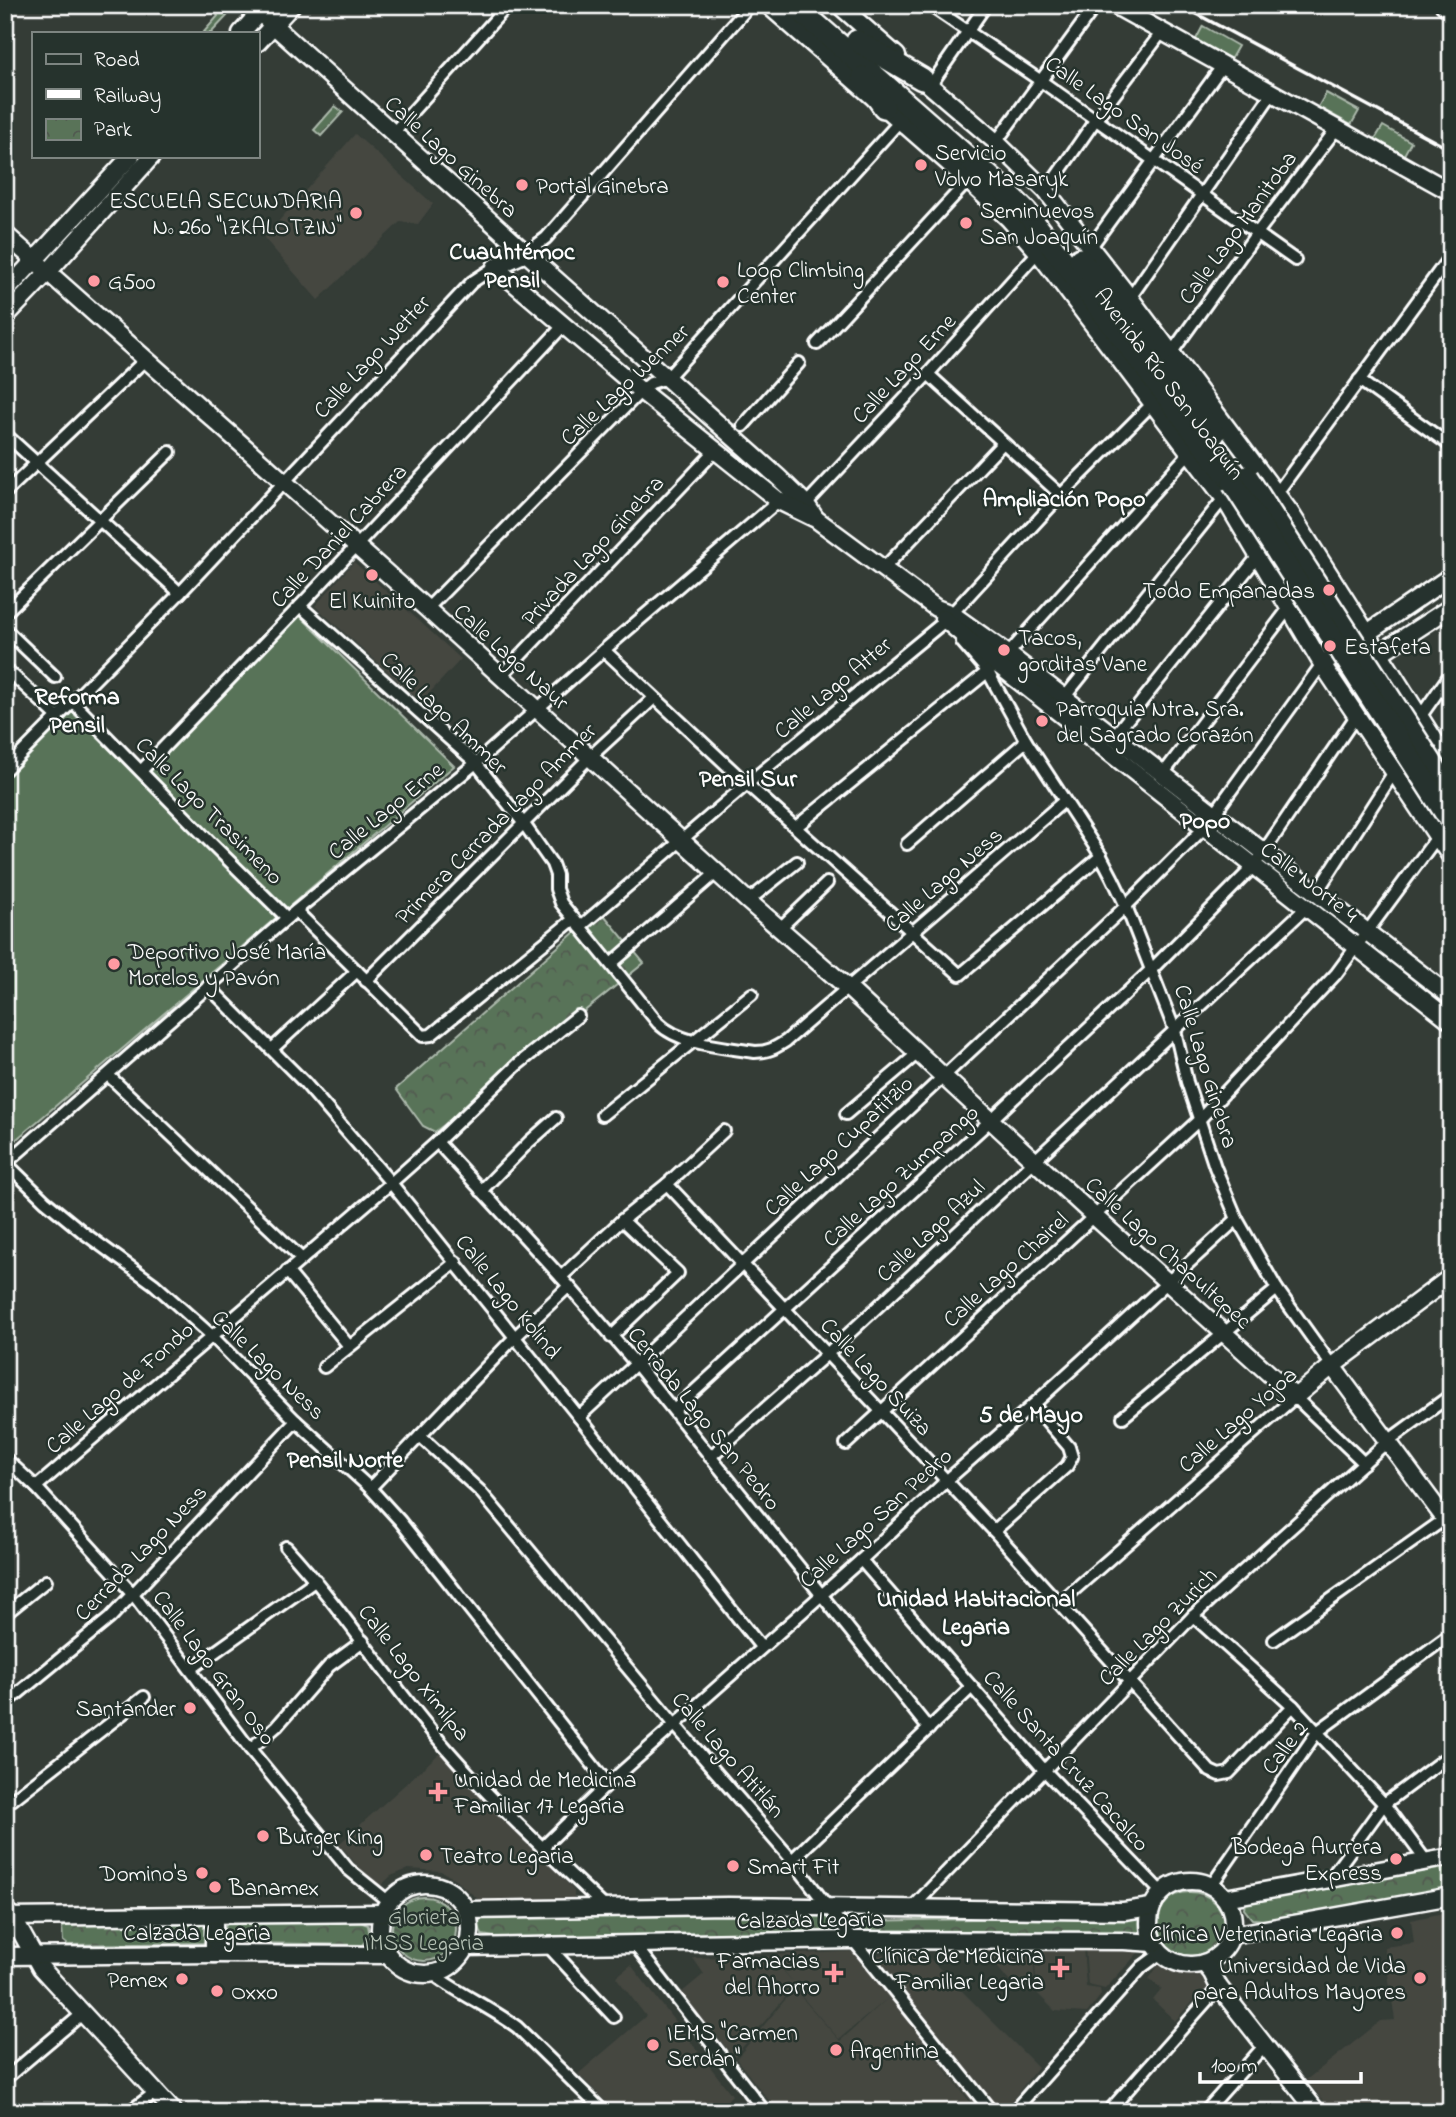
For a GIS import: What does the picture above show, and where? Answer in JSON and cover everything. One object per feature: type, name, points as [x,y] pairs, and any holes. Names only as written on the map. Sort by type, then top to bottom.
[{"type":"highway","name":"Avenida Río San Joaquín","points":[[794,5],[849,44],[1012,178],[1034,201],[1103,290],[1449,808]]},
{"type":"highway","name":"Avenida Río San Joaquín","points":[[816,5],[849,44],[1026,212],[1234,485]]},
{"type":"highway","points":[[849,44],[884,107]]},
{"type":"highway","points":[[849,44],[926,82]]},
{"type":"highway","points":[[1090,248],[1103,290]]},
{"type":"highway","points":[[1043,259],[1104,315]]},
{"type":"street","points":[[5,10],[9,5]]},
{"type":"street","points":[[259,41],[292,5]]},
{"type":"street","points":[[393,133],[508,5]]},
{"type":"street","name":"Calle Lago Wetter","points":[[5,770],[180,593],[472,282],[495,267],[526,253],[546,238],[750,5]]},
{"type":"street","name":"Avenida Río San Joaquín","points":[[768,5],[1009,219],[1043,259],[1190,452],[1234,485],[1248,537],[1289,608],[1322,664],[1451,857]]},
{"type":"street","name":"Avenida Río San Joaquín","points":[[839,5],[996,142],[1046,191],[1172,352],[1277,493],[1451,766]]},
{"type":"street","name":"Calle Lago San José","points":[[929,5],[1295,260]]},
{"type":"street","points":[[926,82],[986,5]]},
{"type":"street","points":[[996,142],[1096,5]]},
{"type":"street","points":[[1114,5],[1451,191]]},
{"type":"street","points":[[1444,5],[1451,10]]},
{"type":"street","points":[[242,32],[259,8]]},
{"type":"street","name":"Calle Lago Ginebra","points":[[259,8],[274,25],[393,133],[792,489],[802,507],[944,614]]},
{"type":"street","points":[[1046,191],[1162,32]]},
{"type":"street","points":[[1090,248],[1223,65]]},
{"type":"street","points":[[1130,298],[1273,92]]},
{"type":"street","name":"Calle Lago Wenner","points":[[427,610],[641,391],[651,383],[667,378],[900,121]]},
{"type":"street","name":"Calle Lago Manitoba","points":[[1172,352],[1257,233],[1337,128]]},
{"type":"street","points":[[5,292],[129,158]]},
{"type":"street","points":[[5,317],[150,158]]},
{"type":"street","points":[[817,344],[968,181]]},
{"type":"street","name":"Calle Lago Naur","points":[[5,234],[356,546],[943,1076]]},
{"type":"street","points":[[1277,493],[1451,255]]},
{"type":"street","name":"Calle Lago Erne","points":[[802,507],[928,374],[1043,259]]},
{"type":"street","name":"Calle Lago Ginebra","points":[[495,267],[715,451],[779,501],[802,507]]},
{"type":"street","name":"Calle Daniel Cabrera","points":[[141,771],[563,326]]},
{"type":"street","points":[[5,493],[146,359]]},
{"type":"street","points":[[743,426],[799,363]]},
{"type":"street","points":[[928,374],[1061,495]]},
{"type":"street","points":[[1359,380],[1451,446]]},
{"type":"street","name":"Calle Lago Atter","points":[[426,1036],[431,1035],[578,923],[682,840],[944,614],[1153,403]]},
{"type":"street","points":[[5,435],[180,593]]},
{"type":"street","points":[[883,569],[1003,443]]},
{"type":"street","name":"Privada Lago Ginebra","points":[[500,677],[715,451]]},
{"type":"street","points":[[5,613],[170,452]]},
{"type":"street","points":[[796,827],[998,664],[1190,452]]},
{"type":"street","points":[[1063,698],[1234,485]]},
{"type":"street","name":"Calle Lago Erne","points":[[6,1163],[291,914],[476,763],[792,489]]},
{"type":"street","points":[[1248,537],[1272,530],[1290,512]]},
{"type":"street","points":[[1114,736],[1259,555]]},
{"type":"street","points":[[1322,664],[1451,576]]},
{"type":"street","name":"Calle Lago Ammer","points":[[300,606],[476,763],[555,869],[558,897],[666,1030],[693,1040],[765,1052],[786,1041],[849,989]]},
{"type":"street","points":[[1334,682],[1451,607]]},
{"type":"street","points":[[1163,774],[1289,608]]},
{"type":"street","name":"Calle Norte 4","points":[[944,614],[998,664],[1451,1021]]},
{"type":"street","points":[[5,629],[55,677]]},
{"type":"street","points":[[604,650],[747,784],[960,975],[1101,856]]},
{"type":"street","name":"Calle Lago Ginebra","points":[[998,664],[1026,741],[1101,856],[1126,906],[1175,1031],[1187,1083],[1215,1167],[1237,1219],[1277,1289],[1449,1520]]},
{"type":"street","name":"Calle Norte 4","points":[[998,664],[1063,698],[1451,998]]},
{"type":"street","name":"Calle Lago Cupatitzio","points":[[579,1417],[1126,906],[1204,828],[1322,664]]},
{"type":"street","points":[[5,668],[58,717]]},
{"type":"street","points":[[1420,717],[1451,673]]},
{"type":"street","name":"Primera Cerrada Lago Ammer","points":[[366,981],[590,757],[654,698]]},
{"type":"street","name":"Calle Lago Trasimeno","points":[[73,702],[291,914],[426,1036]]},
{"type":"street","name":"Calle Lago Zumpango","points":[[674,1410],[1152,969],[1254,866],[1356,716]]},
{"type":"street","points":[[907,844],[1026,741]]},
{"type":"street","points":[[1317,892],[1394,772]]},
{"type":"street","name":"Calle Lago Ness","points":[[849,989],[1064,801]]},
{"type":"street","name":"Calle Lago Chairel","points":[[846,1444],[1200,1119],[1336,975],[1437,837]]},
{"type":"street","points":[[748,901],[797,862]]},
{"type":"street","points":[[611,964],[717,873]]},
{"type":"street","points":[[779,929],[827,883]]},
{"type":"street","name":"Calle Lago Azul","points":[[710,1457],[827,1354],[1307,907]]},
{"type":"street","points":[[272,1049],[357,971]]},
{"type":"street","name":"Calle Lago Kolind","points":[[208,986],[305,1083],[391,1183],[761,1647]]},
{"type":"street","points":[[602,1115],[752,994]]},
{"type":"street","name":"Calle Lago de Fondo","points":[[36,1486],[391,1183],[517,1065],[578,1016]]},
{"type":"street","points":[[846,1114],[918,1053]]},
{"type":"street","points":[[108,1075],[302,1259]]},
{"type":"street","name":"Calle Lago Chapultepec","points":[[943,1076],[1364,1463]]},
{"type":"street","points":[[481,1191],[556,1118]]},
{"type":"street","points":[[370,1488],[515,1337],[622,1220],[667,1184],[724,1131]]},
{"type":"street","name":"Cerrada Lago San Pedro","points":[[437,1142],[637,1365],[929,1729]]},
{"type":"street","name":"Calle Lago Ness","points":[[6,1163],[45,1201],[84,1233],[154,1284],[211,1335],[296,1421],[370,1488],[400,1521],[608,1784]]},
{"type":"street","name":"Calle Lago Suiza","points":[[667,1184],[995,1531],[1210,1771],[1219,1775],[1229,1773],[1293,1706]]},
{"type":"street","name":"Calle Lago San Pedro","points":[[542,1848],[608,1784],[861,1560],[1237,1219]]},
{"type":"street","points":[[611,1337],[678,1273],[622,1220]]},
{"type":"street","points":[[324,1367],[456,1262]]},
{"type":"street","points":[[287,1271],[349,1346]]},
{"type":"street","name":"Calle Lago Yojoa","points":[[1059,1603],[1332,1366],[1451,1277]]},
{"type":"street","points":[[1123,1417],[1223,1331],[1277,1289]]},
{"type":"street","name":"Calle Lago Zurich","points":[[912,1908],[1193,1616],[1388,1441],[1451,1395]]},
{"type":"street","points":[[995,1531],[1067,1466],[1072,1457],[1069,1447],[1032,1405]]},
{"type":"street","name":"Cerrada Lago Ness","points":[[5,1704],[110,1618],[296,1421]]},
{"type":"street","name":"Calle Lago Atitlán","points":[[420,1436],[480,1492],[792,1860],[992,2112]]},
{"type":"street","name":"Calle Lago Gran Oso","points":[[5,1458],[36,1486],[133,1594],[250,1749],[348,1869],[386,1908]]},
{"type":"street","points":[[1274,1640],[1449,1520]]},
{"type":"street","name":"Calle Lago Ximilpa","points":[[286,1547],[316,1580],[438,1739],[489,1796],[605,1907]]},
{"type":"street","name":"Calle Santa Cruz Cacalco","points":[[861,1560],[1045,1771],[1161,1892]]},
{"type":"street","points":[[191,1669],[316,1580]]},
{"type":"street","points":[[5,1614],[46,1581]]},
{"type":"street","points":[[1193,1616],[1293,1706],[1384,1804],[1426,1861]]},
{"type":"street","name":"Calle 2","points":[[1211,1885],[1317,1732],[1451,1634]]},
{"type":"street","points":[[250,1749],[277,1726],[329,1666],[363,1641]]},
{"type":"street","points":[[792,1860],[972,1688]]},
{"type":"street","points":[[5,1797],[12,1800],[144,1697]]},
{"type":"street","points":[[1329,1880],[1384,1804],[1451,1754]]},
{"type":"street","points":[[1225,1898],[1451,1857]]},
{"type":"street","points":[[1108,2112],[1212,1971],[1232,1935],[1233,1916],[1225,1898],[1211,1885],[1199,1881],[1172,1884],[1161,1892],[1151,1907],[1148,1926],[1157,1948],[1181,1964],[1212,1971],[1264,2046],[1317,2112]]},
{"type":"street","points":[[436,1886],[458,1899],[466,1910],[470,1929],[466,1947],[458,1960],[447,1969],[433,1974],[420,1974],[408,1971],[388,1955],[380,1930],[386,1908],[399,1893],[411,1887],[436,1886]]},
{"type":"street","points":[[1232,1935],[1451,1896]]},
{"type":"street","name":"Calzada Legaria","points":[[466,1910],[828,1906],[1124,1911],[1151,1907]]},
{"type":"street","name":"Calzada Legaria","points":[[7,1915],[214,1916],[386,1908]]},
{"type":"street","points":[[7,1915],[41,1968],[174,2112]]},
{"type":"street","points":[[214,1916],[214,1954]]},
{"type":"street","name":"Calzada Legaria","points":[[466,1947],[853,1940],[1110,1941],[1157,1948]]},
{"type":"street","points":[[546,1944],[614,2017]]},
{"type":"street","points":[[634,1944],[765,2112]]},
{"type":"street","points":[[1013,2112],[1157,1948]]},
{"type":"street","name":"Calzada Legaria","points":[[5,1956],[388,1955]]},
{"type":"street","points":[[433,1974],[517,2027],[604,2112]]},
{"type":"street","points":[[5,2078],[82,2014]]},
{"type":"street","points":[[1205,2112],[1264,2046]]},
{"type":"street","points":[[130,2112],[156,2092]]},
{"type":"street","points":[[585,2112],[594,2103]]},
{"type":"shaded area","name":"ESCUELA SECUNDARIA Nº 260 \"IZKALOTZIN\"","points":[[355,134],[433,204],[418,224],[400,222],[318,300],[264,238]]},
{"type":"shaded area","points":[[354,562],[461,659],[421,702],[315,606]]},
{"type":"shaded area","name":"Unidad de Medicina Familiar 17 Legaria","points":[[441,1752],[570,1886],[574,1897],[568,1902],[480,1901],[455,1879],[441,1871],[408,1869],[375,1887],[339,1844]]},
{"type":"shaded area","points":[[1443,1913],[1447,1938],[1451,1938],[1451,2034],[1447,2033],[1451,2035],[1451,2112],[1372,2112],[1368,2106],[1361,2112],[1333,2112],[1306,2080],[1381,2021],[1395,2020],[1384,1947],[1414,1943],[1411,1920]]},
{"type":"shaded area","name":"Clínica de Medicina Familiar Legaria","points":[[1083,1947],[1086,1987],[1100,1989],[1101,1995],[1087,2013],[1055,2011],[1037,1993],[1034,1950]]},
{"type":"shaded area","points":[[1085,1948],[1133,1948],[1138,1953],[1105,1989],[1088,1985]]},
{"type":"shaded area","points":[[921,1950],[1038,2067],[1003,2112],[996,2112],[871,1956]]},
{"type":"shaded area","points":[[860,1951],[990,2112],[980,2112],[924,2043],[978,2112],[778,2112],[736,2059],[794,1989],[840,2041],[888,1998],[839,2039],[795,1989],[796,1985],[734,2057],[681,1993],[704,1974],[693,1958],[770,1956],[793,1982],[771,1955]]},
{"type":"shaded area","points":[[984,1951],[1033,1952],[1035,1984],[1019,1993]]},
{"type":"shaded area","points":[[1160,1963],[1174,1971],[1198,1972],[1211,1990],[1201,2001],[1196,1997],[1175,2021],[1153,2000],[1162,1989],[1149,1979]]},
{"type":"shaded area","name":"IEMS \"Carmen Serdán\"","points":[[631,1965],[732,2095],[719,2109],[720,2112],[616,2112],[578,2074],[646,2016],[616,1977]]},
{"type":"green space","points":[[217,8],[227,16],[212,32],[204,32],[218,16],[214,11]]},
{"type":"green space","points":[[1203,26],[1238,46],[1230,60],[1195,41]]},
{"type":"green space","points":[[1326,93],[1359,111],[1351,125],[1318,107]]},
{"type":"green space","points":[[335,106],[343,112],[321,136],[314,130]]},
{"type":"green space","points":[[1383,126],[1411,142],[1404,155],[1375,139]]},
{"type":"green space","name":"Deportivo José María Morelos y Pavón","points":[[297,613],[454,766],[5,1149],[5,774],[69,709],[139,779]]},
{"type":"green space","points":[[600,910],[644,963],[435,1132],[423,1126],[396,1089]]},
{"type":"green space","points":[[1451,1865],[1451,1892],[1266,1920],[1252,1919],[1244,1909],[1252,1892]]},
{"type":"green space","points":[[1183,1892],[1197,1892],[1210,1898],[1219,1907],[1225,1927],[1223,1940],[1215,1952],[1197,1962],[1183,1962],[1170,1956],[1161,1947],[1155,1934],[1155,1920],[1161,1907],[1170,1898]]},
{"type":"green space","name":"Glorieta IMSS Legaria","points":[[424,1897],[447,1906],[456,1929],[447,1952],[424,1961],[401,1952],[392,1929],[401,1906]]},
{"type":"green space","points":[[735,1912],[824,1914],[831,1921],[827,1932],[816,1933],[501,1938],[482,1935],[478,1923],[488,1917]]},
{"type":"green space","points":[[1146,1914],[1146,1938],[858,1934],[854,1927],[860,1921]]},
{"type":"green space","points":[[197,1920],[209,1928],[204,1943],[68,1945],[63,1941],[62,1927],[81,1923]]},
{"type":"green space","points":[[355,1920],[368,1925],[370,1936],[362,1945],[247,1943],[226,1937],[224,1928],[227,1924],[239,1922]]},
{"type":"railway","points":[[1180,5],[1451,150]]},
{"type":"place","name":"Servicio Volvo Masaryk","points":[[921,165]]},
{"type":"place","name":"Portal Ginebra","points":[[522,185]]},
{"type":"place","name":"ESCUELA SECUNDARIA Nº 260 \"IZKALOTZIN\"","points":[[356,213]]},
{"type":"place","name":"Seminuevos San Joaquín","points":[[966,223]]},
{"type":"place","name":"G500","points":[[94,281]]},
{"type":"place","name":"Loop Climbing Center","points":[[723,282]]},
{"type":"place","name":"El Kuinito","points":[[372,575]]},
{"type":"place","name":"Todo Empanadas","points":[[1329,590]]},
{"type":"place","name":"Estafeta","points":[[1330,646]]},
{"type":"place","name":"Tacos, gorditas Vane","points":[[1004,650]]},
{"type":"place","name":"Parroquia Ntra. Sra. del Sagrado Corazón","points":[[1042,721]]},
{"type":"place","name":"Deportivo José María Morelos y Pavón","points":[[114,964]]},
{"type":"place","name":"Santander","points":[[190,1708]]},
{"type":"place","name":"Unidad de Medicina Familiar 17 Legaria","points":[[438,1792]]},
{"type":"place","name":"Burger King","points":[[263,1836]]},
{"type":"place","name":"Teatro Legaria","points":[[426,1855]]},
{"type":"place","name":"Bodega Aurrera Express","points":[[1396,1859]]},
{"type":"place","name":"Smart Fit","points":[[733,1866]]},
{"type":"place","name":"Domino's","points":[[202,1873]]},
{"type":"place","name":"Banamex","points":[[215,1887]]},
{"type":"place","name":"Clínica Veterinaria Legaria","points":[[1397,1933]]},
{"type":"place","name":"Clínica de Medicina Familiar Legaria","points":[[1060,1968]]},
{"type":"place","name":"Farmacias del Ahorro","points":[[834,1973]]},
{"type":"place","name":"Universidad de Vida para Adultos Mayores","points":[[1420,1978]]},
{"type":"place","name":"Pemex","points":[[182,1979]]},
{"type":"place","name":"Oxxo","points":[[217,1991]]},
{"type":"place","name":"IEMS \"Carmen Serdán\"","points":[[653,2045]]},
{"type":"place","name":"Argentina","points":[[836,2050]]},
{"type":"district","name":"Cuauhtémoc Pensil","points":[[512,265]]},
{"type":"district","name":"Ampliación Popo","points":[[1064,498]]},
{"type":"district","name":"Reforma Pensil","points":[[77,710]]},
{"type":"district","name":"Pensil Sur","points":[[748,778]]},
{"type":"district","name":"Popo","points":[[1205,820]]},
{"type":"district","name":"5 de Mayo","points":[[1031,1414]]},
{"type":"district","name":"Pensil Norte","points":[[345,1459]]},
{"type":"district","name":"Unidad Habitacional Legaria","points":[[976,1612]]}]
